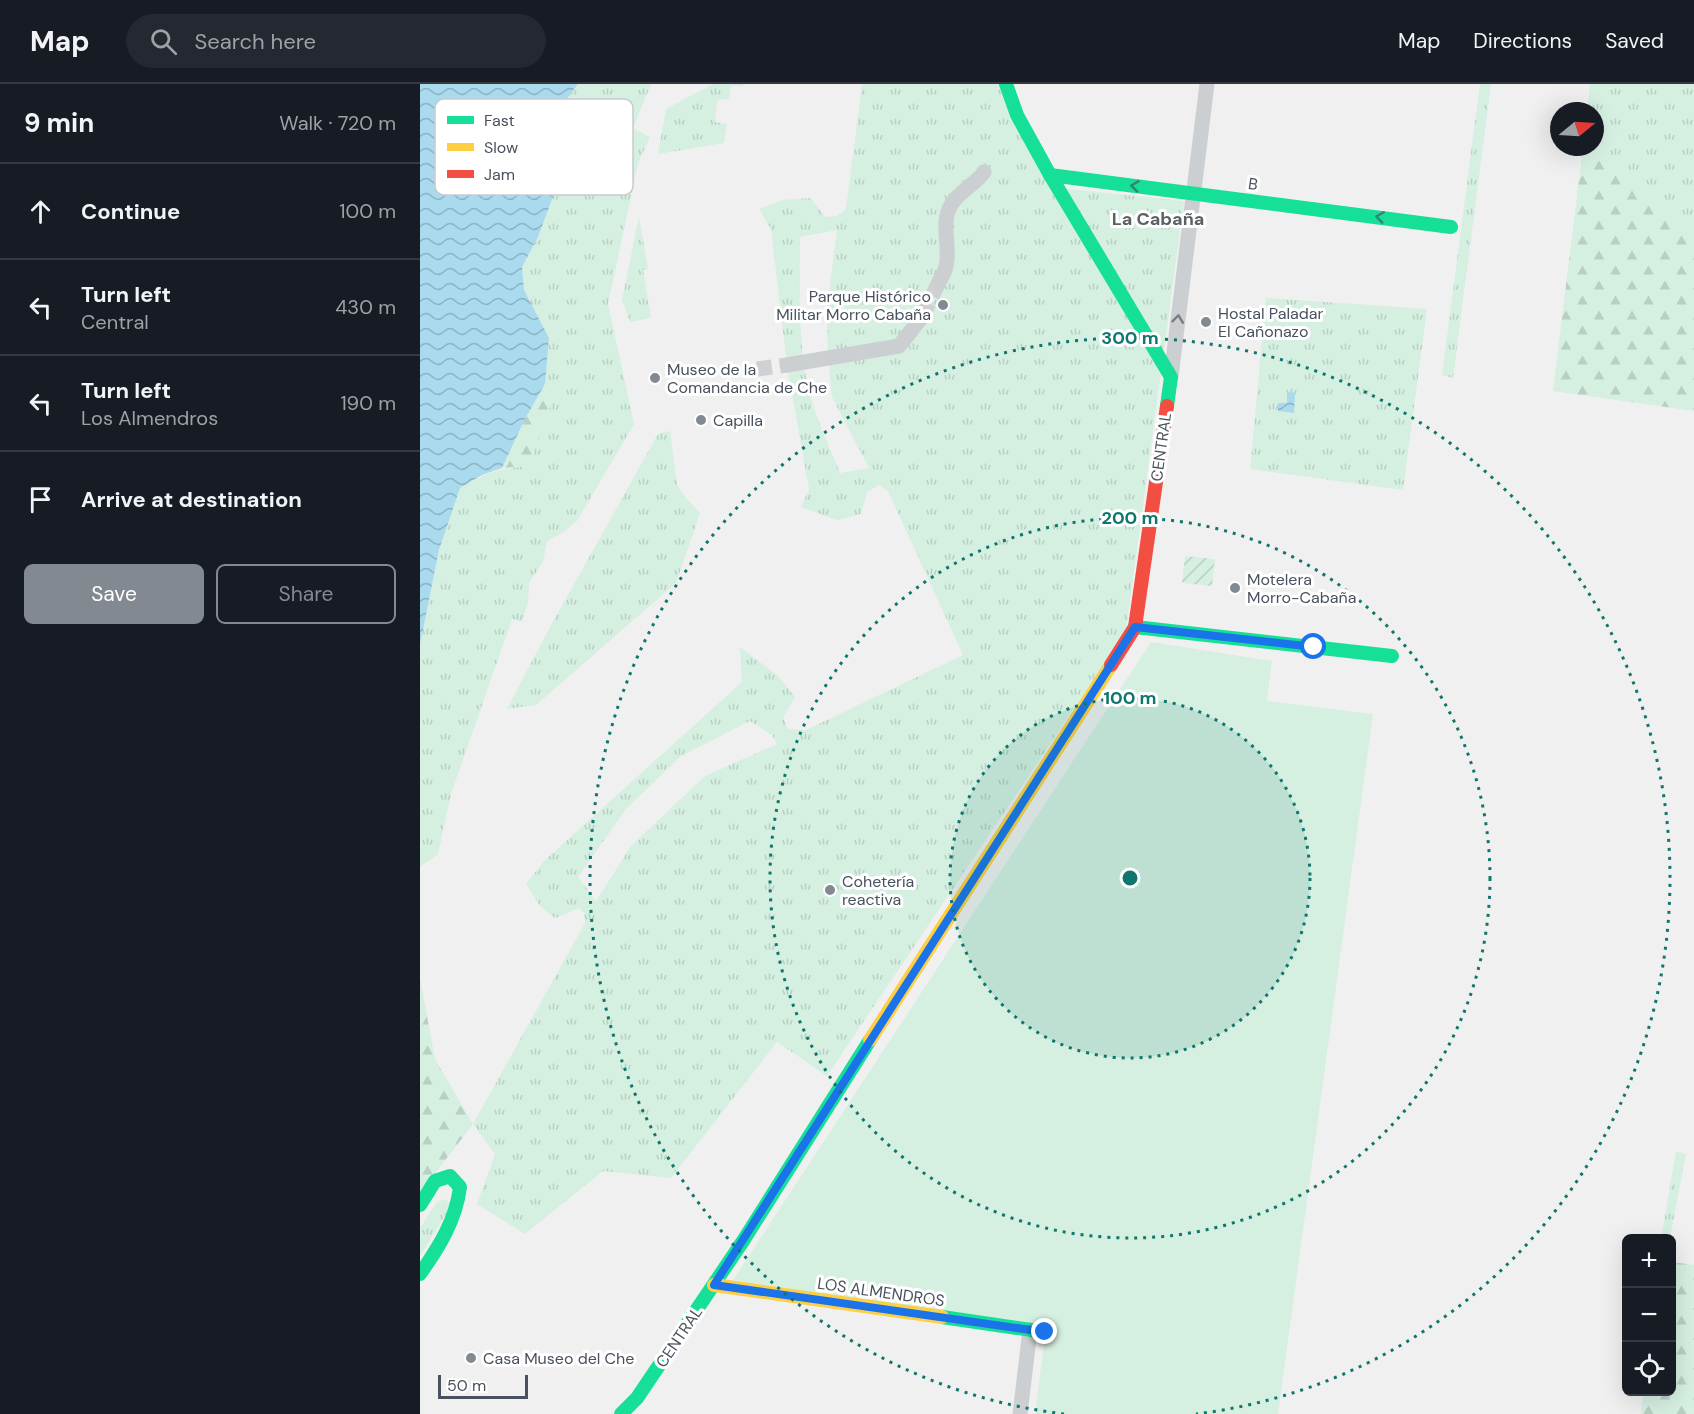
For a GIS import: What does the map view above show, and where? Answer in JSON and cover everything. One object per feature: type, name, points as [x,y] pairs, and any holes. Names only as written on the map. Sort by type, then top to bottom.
[{"type":"street","points":[[1006,84],[1017,115],[1050,175],[1171,377]]},
{"type":"street","name":"CENTRAL","points":[[621,1414],[637,1398],[714,1285],[1135,627],[1171,377],[1207,84]]},
{"type":"street","points":[[943,275],[948,258],[945,224],[950,205],[984,172]]},
{"type":"street","name":"B","points":[[1050,175],[1444,226]]},
{"type":"street","points":[[787,365],[898,346],[922,317]]},
{"type":"street","points":[[1135,627],[1392,656]]},
{"type":"street","points":[[420,1204],[435,1181],[450,1176],[460,1187],[460,1202],[435,1254],[420,1274]]},
{"type":"street","name":"LOS ALMENDROS","points":[[714,1285],[1037,1331]]},
{"type":"street","points":[[1020,1414],[1037,1331]]},
{"type":"green space","points":[[578,84],[651,84],[633,128],[633,99],[566,99]]},
{"type":"green space","points":[[713,84],[743,84],[743,86],[731,86],[729,99],[717,100],[715,122],[727,124],[724,143],[658,154],[666,109]]},
{"type":"green space","points":[[862,84],[999,84],[1049,187],[1184,201],[1126,631],[827,1076],[777,1042],[671,1178],[603,1171],[525,1234],[477,1204],[495,1154],[473,1124],[585,923],[584,913],[579,908],[555,918],[540,906],[526,884],[544,861],[742,682],[740,647],[778,676],[795,697],[783,717],[788,729],[806,730],[963,655],[888,491],[879,485],[867,492],[861,514],[837,520],[801,507],[809,489],[787,365],[771,229],[759,209],[782,200],[811,198],[825,217],[837,216],[846,209]],"holes":[[[837,230],[827,309],[832,397],[869,468],[840,473],[810,395],[803,356],[800,296],[800,237]],[[750,721],[772,735],[777,744],[705,776],[631,846],[596,901],[578,877],[626,809],[681,756]]]},
{"type":"green space","points":[[1480,84],[1491,84],[1453,378],[1442,375]]},
{"type":"green space","points":[[1584,84],[1694,84],[1694,237],[1604,154],[1604,102],[1588,102],[1590,85]]},
{"type":"green space","points":[[633,128],[650,137],[638,163],[633,186]]},
{"type":"green space","points":[[1604,154],[1694,237],[1694,411],[1553,391],[1582,156]]},
{"type":"green space","points":[[554,195],[631,195],[608,304],[634,424],[577,521],[547,541],[543,562],[529,583],[528,602],[522,622],[512,619],[451,794],[438,854],[420,867],[420,645],[439,550],[460,488],[493,472],[528,466],[550,407],[545,384],[549,338],[524,290],[522,267],[538,237]]},
{"type":"green space","points":[[639,217],[648,269],[643,270],[651,318],[630,322],[622,300]]},
{"type":"green space","points":[[1266,298],[1427,309],[1403,490],[1250,469]]},
{"type":"green space","points":[[545,384],[550,407],[529,466],[502,468],[525,419]]},
{"type":"green space","points":[[670,431],[677,485],[700,513],[676,583],[536,705],[507,709],[658,434]]},
{"type":"green space","points":[[1185,556],[1215,559],[1212,586],[1182,583]]},
{"type":"green space","points":[[1151,642],[1272,661],[1267,701],[1373,714],[1278,1414],[1035,1414],[1046,1328],[733,1280]]},
{"type":"green space","points":[[420,978],[435,1059],[473,1124],[420,1193]]},
{"type":"green space","points":[[1676,1152],[1686,1154],[1671,1234],[1662,1234]]},
{"type":"green space","points":[[445,1199],[451,1206],[420,1256],[420,1228],[437,1202]]},
{"type":"green space","points":[[1676,1263],[1694,1265],[1694,1414],[1641,1414],[1643,1396],[1676,1396]]},
{"type":"water","points":[[420,84],[578,84],[567,99],[435,99],[435,195],[554,195],[538,237],[522,267],[524,290],[549,338],[545,384],[525,419],[502,468],[482,475],[460,488],[439,550],[420,645]]},
{"type":"water","points":[[1287,392],[1295,393],[1294,413],[1278,411],[1278,403],[1287,403]]},
{"type":"tunnel","points":[[922,317],[939,282]]},
{"type":"tunnel","points":[[757,369],[787,365]]},
{"type":"traffic: fast","points":[[1006,84],[1017,115],[1050,175],[1171,377],[1167,406]]},
{"type":"traffic: fast","points":[[1050,175],[1451,227]]},
{"type":"traffic: fast","points":[[1135,627],[1392,656]]},
{"type":"traffic: fast","points":[[621,1414],[637,1398],[743,1241],[870,1040]]},
{"type":"traffic: fast","points":[[420,1205],[435,1181],[450,1176],[460,1187],[455,1211],[446,1233],[420,1274]]},
{"type":"traffic: fast","points":[[942,1317],[1045,1332]]},
{"type":"traffic: slow","points":[[870,1040],[1111,665]]},
{"type":"traffic: slow","points":[[714,1285],[942,1317]]},
{"type":"traffic: jam","points":[[1111,665],[1135,627],[1167,406]]},
{"type":"place","name":"Parque Histórico Militar Morro Cabaña","points":[[943,305]]},
{"type":"place","name":"Hostal Paladar El Cañonazo","points":[[1206,322]]},
{"type":"place","name":"Museo de la Comandancia de Che","points":[[655,378]]},
{"type":"place","name":"Capilla","points":[[701,420]]},
{"type":"place","name":"Motelera Morro-Cabaña","points":[[1235,588]]},
{"type":"place","name":"Cohetería reactiva","points":[[830,890]]},
{"type":"place","name":"Casa Museo del Che","points":[[471,1358]]},
{"type":"district","name":"La Cabaña","points":[[1158,219]]},
{"type":"route","points":[[1045,1332],[714,1285],[1135,627],[1314,647]]}]
